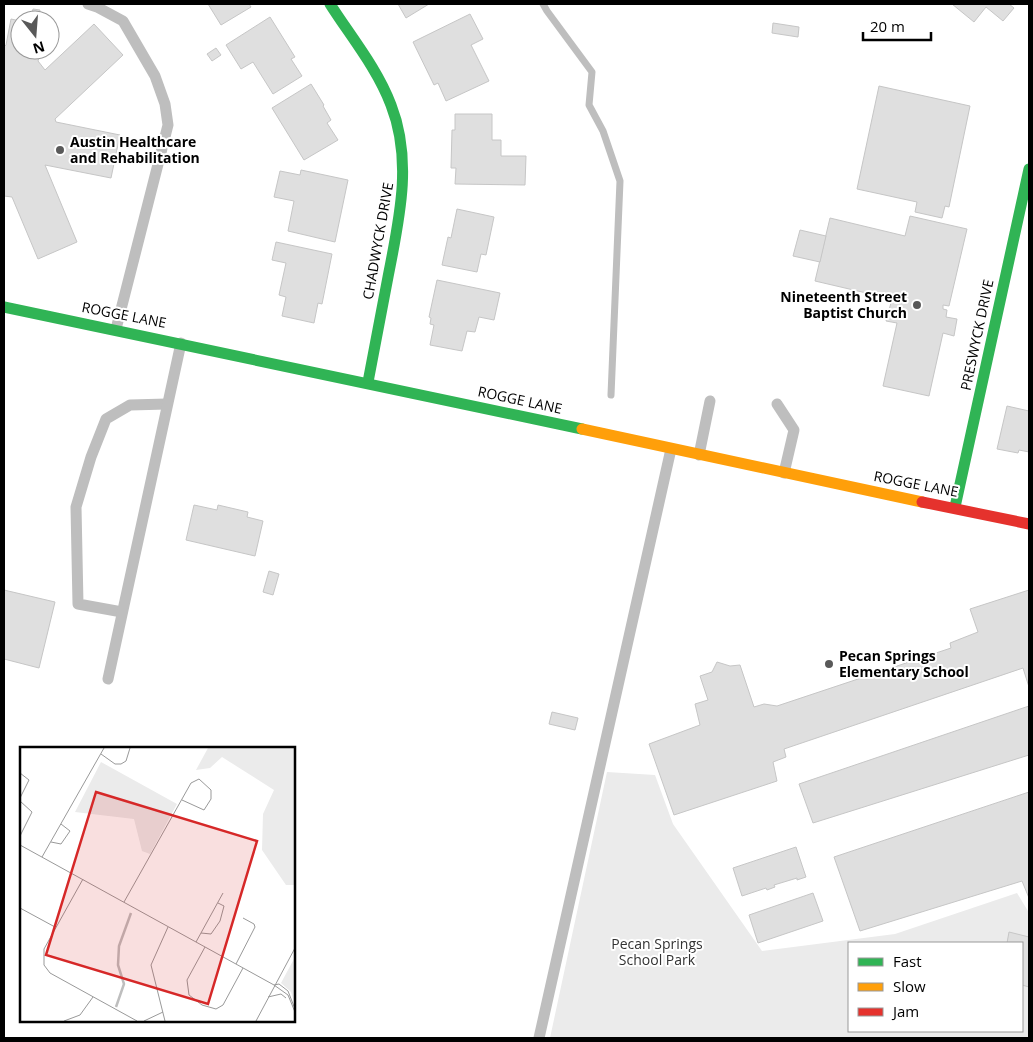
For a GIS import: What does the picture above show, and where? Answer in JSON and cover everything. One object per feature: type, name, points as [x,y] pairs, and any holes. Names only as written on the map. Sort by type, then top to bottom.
[{"type":"street","name":"CHADWYCK DRIVE","points":[[330,4],[381,85],[391,105],[403,148],[402,204],[368,382]]},
{"type":"street","name":"PRESWYCK DRIVE","points":[[955,508],[1029,174]]},
{"type":"street","name":"ROGGE LANE","points":[[4,306],[1029,524]]},
{"type":"lane","points":[[88,4],[123,21],[155,76],[165,104],[168,125],[116,329]]},
{"type":"lane","points":[[108,679],[167,404],[182,343]]},
{"type":"lane","points":[[699,455],[710,401]]},
{"type":"lane","points":[[122,612],[78,604],[76,507],[91,457],[106,419],[130,405],[167,404]]},
{"type":"lane","points":[[777,404],[794,430],[784,473]]},
{"type":"lane","points":[[539,1038],[671,449]]},
{"type":"green space","name":"Pecan Springs School Park","points":[[607,772],[655,775],[673,824],[762,951],[895,934],[1017,893],[1029,911],[1029,1038],[550,1038]]},
{"type":"building","points":[[208,4],[249,4],[251,7],[221,25]]},
{"type":"building","points":[[398,4],[429,4],[406,18]]},
{"type":"building","points":[[952,4],[1009,4],[1014,8],[1003,21],[986,7],[974,22]]},
{"type":"building","points":[[470,14],[483,39],[471,45],[489,81],[446,101],[438,83],[434,85],[413,42]]},
{"type":"building","points":[[270,17],[295,57],[291,59],[302,76],[273,94],[253,62],[241,69],[226,45]]},
{"type":"building","points":[[773,23],[799,27],[798,37],[772,33]]},
{"type":"building","name":"Austin Healthcare and Rehabilitation","points":[[10,24],[10,60],[38,60],[45,70],[56,60],[60,60],[60,56],[94,24],[123,55],[55,119],[56,122],[120,135],[111,178],[45,165],[77,242],[38,259],[12,197],[4,196],[4,47]]},
{"type":"building","points":[[216,48],[221,55],[212,61],[207,54]]},
{"type":"building","points":[[311,84],[324,105],[331,120],[327,123],[338,140],[304,160],[272,108]]},
{"type":"building","points":[[879,86],[970,106],[949,207],[945,206],[942,218],[915,212],[917,202],[857,189]]},
{"type":"building","points":[[455,114],[492,114],[492,140],[501,140],[501,156],[526,156],[525,185],[455,184],[456,168],[451,168],[452,130],[455,130]]},
{"type":"building","points":[[301,170],[348,180],[335,242],[288,231],[294,201],[274,197],[280,171],[300,175]]},
{"type":"building","points":[[457,209],[494,217],[486,255],[481,254],[477,272],[442,265],[448,237],[451,238]]},
{"type":"building","name":"Nineteenth Street Baptist Church","points":[[910,216],[967,229],[949,306],[943,305],[943,309],[947,310],[946,317],[957,319],[954,336],[943,333],[929,396],[883,386],[897,323],[886,321],[892,299],[815,281],[830,218],[905,236]]},
{"type":"building","points":[[800,230],[826,236],[820,262],[793,256]]},
{"type":"building","points":[[276,242],[332,254],[322,304],[318,303],[314,323],[282,316],[286,297],[279,295],[286,263],[272,260]]},
{"type":"building","points":[[437,280],[500,293],[494,320],[479,317],[475,332],[467,331],[462,351],[430,345],[434,325],[430,324],[431,318],[429,317]]},
{"type":"building","points":[[1007,406],[1029,411],[1029,452],[1019,450],[1018,453],[997,449]]},
{"type":"building","points":[[194,505],[217,510],[218,505],[248,512],[247,517],[263,521],[255,556],[186,540]]},
{"type":"building","points":[[269,571],[279,574],[273,595],[263,592]]},
{"type":"building","points":[[4,590],[55,602],[39,668],[4,659]]},
{"type":"building","points":[[1029,590],[1029,687],[1023,668],[784,749],[786,757],[773,762],[777,781],[674,815],[649,744],[700,725],[695,704],[708,700],[700,676],[712,672],[717,662],[730,666],[740,665],[754,707],[764,704],[777,706],[951,648],[950,643],[978,632],[970,609]]},
{"type":"building","points":[[1029,706],[1029,755],[813,823],[799,784]]},
{"type":"building","points":[[552,712],[578,718],[575,730],[549,724]]},
{"type":"building","points":[[1029,792],[1029,898],[1022,881],[860,931],[834,857]]},
{"type":"building","points":[[796,847],[806,877],[797,880],[797,878],[774,885],[775,887],[767,890],[766,888],[742,896],[733,868]]},
{"type":"building","points":[[813,893],[823,921],[758,943],[749,915]]},
{"type":"building","points":[[1009,932],[1029,937],[1029,987],[1023,985],[1023,942],[1007,942]]},
{"type":"waterway","points":[[543,4],[592,72],[589,105],[603,131],[620,181],[611,395]]},
{"type":"traffic: fast","points":[[330,4],[379,78],[398,126],[401,147],[403,169],[400,212],[368,382]]},
{"type":"traffic: fast","points":[[955,507],[1029,169]]},
{"type":"traffic: fast","points":[[4,307],[582,429]]},
{"type":"traffic: slow","points":[[582,429],[922,502]]},
{"type":"traffic: jam","points":[[922,502],[1029,524]]},
{"type":"place","name":"Austin Healthcare and Rehabilitation","points":[[60,150]]},
{"type":"place","name":"Nineteenth Street Baptist Church","points":[[917,305]]},
{"type":"place","name":"Pecan Springs Elementary School","points":[[829,664]]}]
